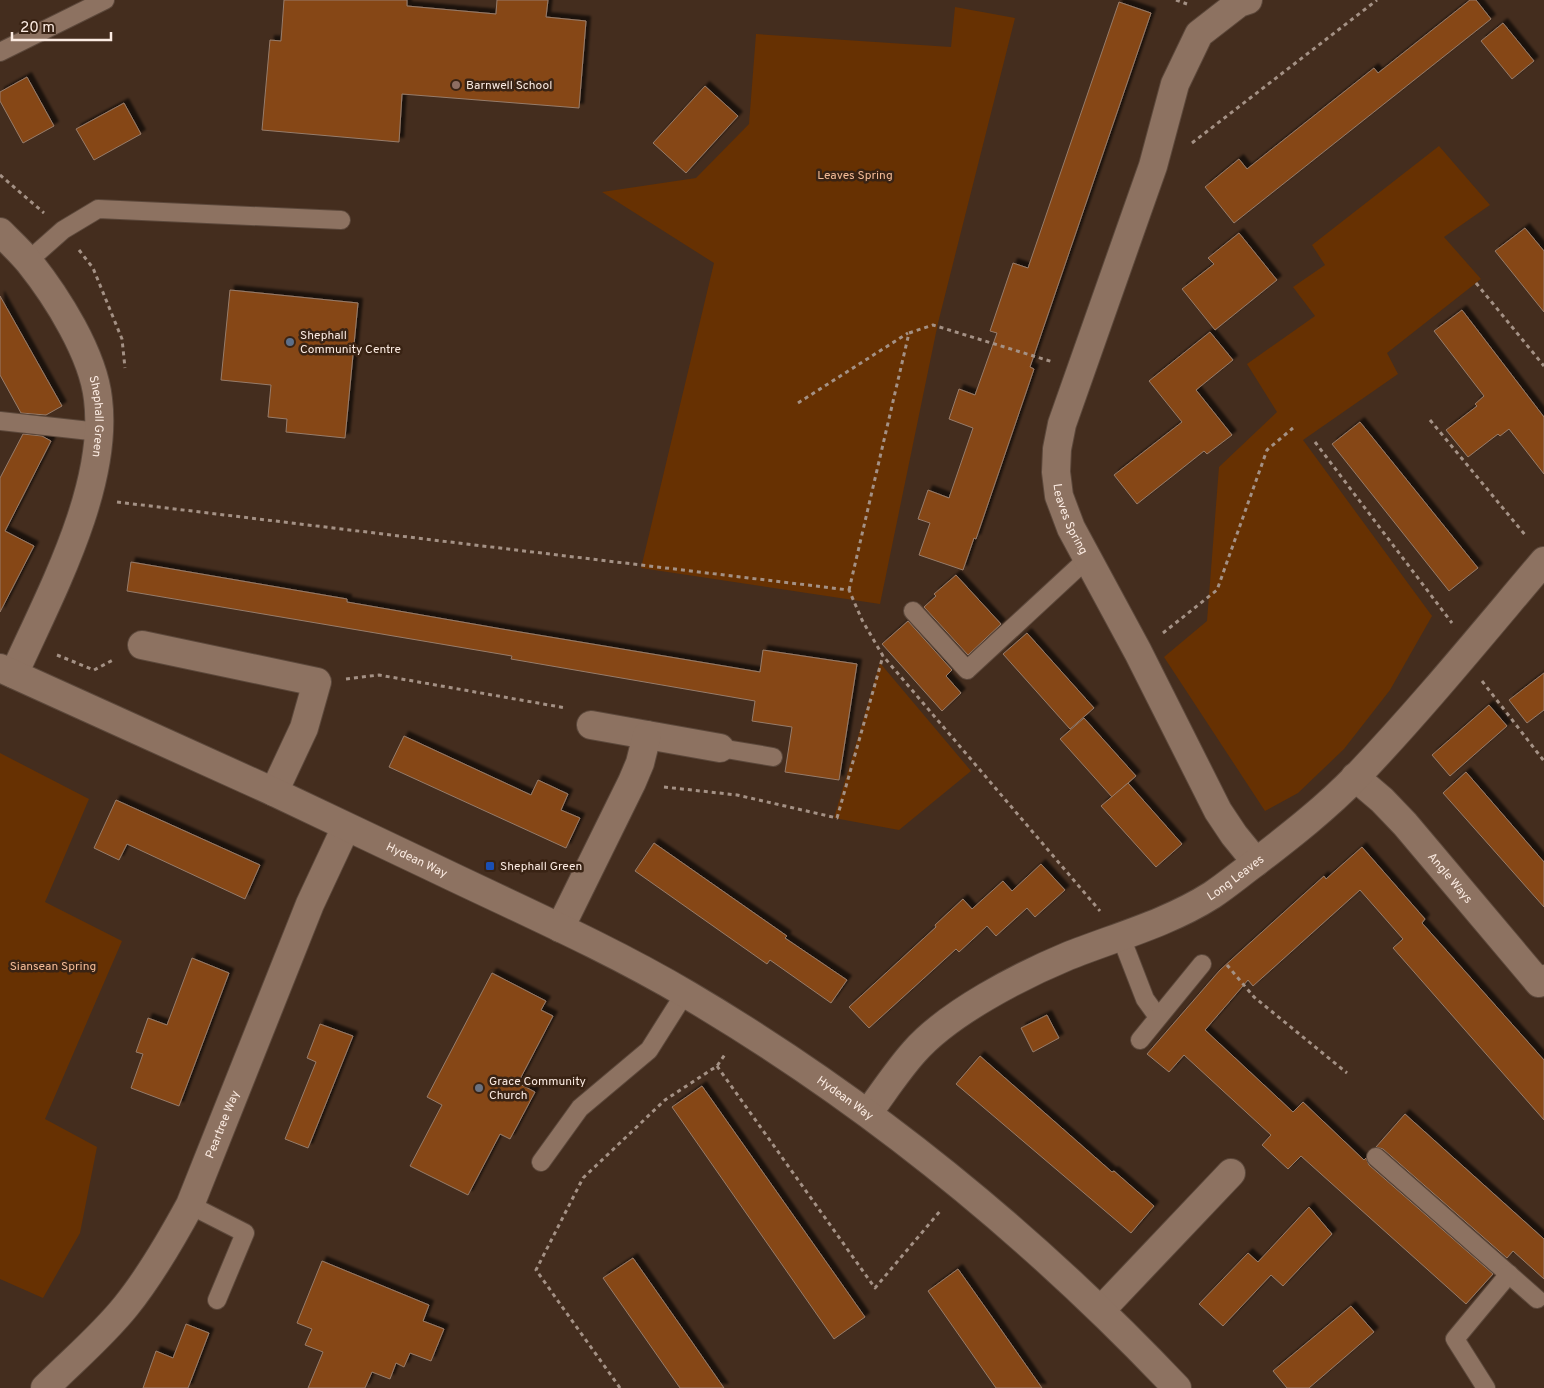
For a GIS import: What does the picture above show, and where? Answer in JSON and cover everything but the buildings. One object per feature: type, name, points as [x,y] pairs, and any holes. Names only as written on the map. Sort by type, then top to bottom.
[{"type":"street","name":"Leaves Spring","points":[[1248,0],[1239,3],[1199,34],[1175,84],[1152,166],[1062,424],[1056,472],[1059,496],[1071,528],[1138,652],[1218,811],[1234,835],[1256,862]]},
{"type":"street","name":"Shephall Green","points":[[0,232],[28,262],[76,334],[90,368],[98,398],[99,432],[87,499],[61,571],[29,641],[7,671]]},
{"type":"street","name":"Long Leaves","points":[[868,1113],[914,1051],[971,1006],[1022,978],[1068,956],[1122,937],[1181,911],[1211,895],[1294,832],[1356,777],[1467,652],[1538,552]]},
{"type":"street","points":[[142,645],[317,682],[304,728],[274,792]]},
{"type":"street","name":"Hydean Way","points":[[7,671],[274,792],[560,928],[685,993],[742,1028],[868,1113],[961,1186],[1027,1242],[1101,1310],[1178,1388]]},
{"type":"street","points":[[591,725],[720,748]]},
{"type":"street","points":[[560,928],[632,782],[640,762],[647,735]]},
{"type":"street","name":"Angle Ways","points":[[1356,777],[1405,824],[1542,984]]},
{"type":"street","name":"Peartree Way","points":[[45,1388],[127,1305],[174,1235],[190,1205],[310,904],[346,827]]},
{"type":"street","points":[[1101,1310],[1231,1173]]},
{"type":"lane","points":[[0,52],[105,0]]},
{"type":"lane","points":[[28,262],[63,230],[98,210],[341,220]]},
{"type":"lane","points":[[0,421],[99,432]]},
{"type":"lane","points":[[912,611],[967,670],[1088,558]]},
{"type":"lane","points":[[720,748],[773,758]]},
{"type":"lane","points":[[1122,937],[1145,999],[1158,1017]]},
{"type":"lane","points":[[1140,1040],[1202,964]]},
{"type":"lane","points":[[541,1162],[580,1108],[649,1050],[685,993]]},
{"type":"lane","points":[[1376,1157],[1537,1299]]},
{"type":"lane","points":[[190,1205],[245,1232],[217,1300]]},
{"type":"lane","points":[[1486,1388],[1455,1340],[1509,1274]]},
{"type":"path","points":[[1152,166],[1186,149],[1377,0]]},
{"type":"path","points":[[1476,284],[1544,366]]},
{"type":"path","points":[[798,403],[909,333],[933,325],[1081,370]]},
{"type":"path","points":[[909,333],[849,590],[862,620],[883,656],[1122,937]]},
{"type":"path","points":[[1430,420],[1538,552]]},
{"type":"path","points":[[1138,652],[1218,590],[1267,450],[1293,428]]},
{"type":"path","points":[[1315,442],[1544,761]]},
{"type":"path","points":[[87,499],[849,590]]},
{"type":"path","points":[[29,641],[52,653],[94,670],[142,645]]},
{"type":"path","points":[[317,682],[379,675],[584,711],[591,725]]},
{"type":"path","points":[[1224,961],[1254,997],[1347,1073]]},
{"type":"path","points":[[620,1388],[536,1270],[583,1178],[665,1100],[717,1066],[742,1028]]},
{"type":"path","points":[[717,1066],[875,1288],[961,1186]]},
{"type":"green space","points":[[955,7],[1015,18],[938,323],[880,604],[641,568],[714,263],[602,192],[696,178],[749,124],[756,34],[951,47]]},
{"type":"green space","points":[[1439,146],[1490,205],[1444,237],[1481,279],[1387,353],[1398,374],[1303,440],[1432,616],[1390,690],[1344,749],[1298,793],[1265,811],[1164,657],[1207,621],[1219,467],[1277,412],[1247,364],[1315,316],[1293,287],[1325,265],[1312,245]]},
{"type":"green space","points":[[880,663],[971,771],[899,830],[834,818]]},
{"type":"green space","name":"Siansean Spring","points":[[0,753],[89,799],[45,902],[122,941],[45,1119],[97,1147],[80,1233],[43,1298],[0,1279]]},
{"type":"place","name":"Barnwell School","points":[[456,85]]},
{"type":"place","name":"Shephall Community Centre","points":[[290,342]]},
{"type":"place","name":"Shephall Green","points":[[490,866]]},
{"type":"place","name":"Grace Community Church","points":[[479,1088]]}]
